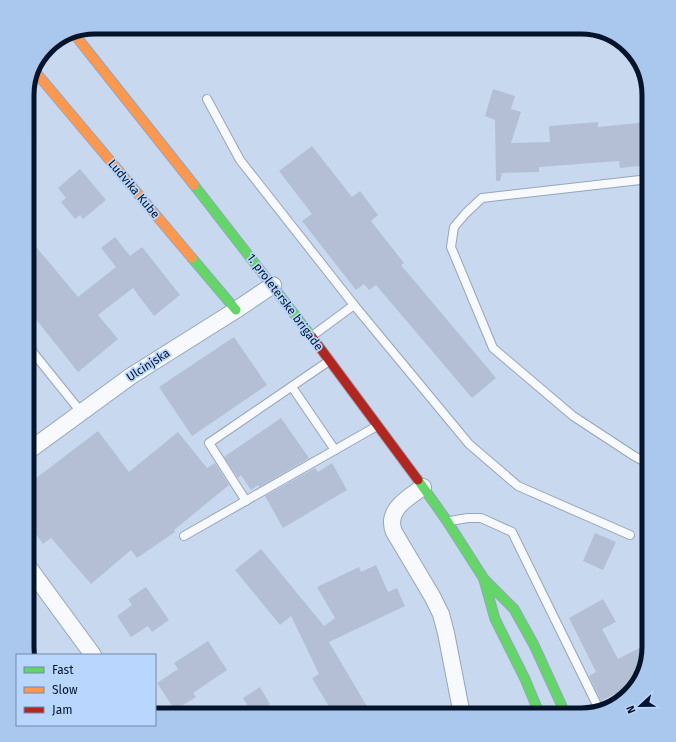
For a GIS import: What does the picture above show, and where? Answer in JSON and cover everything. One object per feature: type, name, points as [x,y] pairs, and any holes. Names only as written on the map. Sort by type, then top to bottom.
[{"type":"main road","name":"1. proleterske brigade","points":[[77,37],[273,285],[330,360],[447,521],[484,579]]},
{"type":"main road","name":"Ludvika Kube","points":[[38,75],[236,310]]},
{"type":"main road","points":[[484,579],[495,619],[525,679],[537,708]]},
{"type":"main road","points":[[484,579],[514,609],[534,645],[563,708]]},
{"type":"street","name":"Ulcinjska","points":[[34,447],[131,376],[273,285]]},
{"type":"street","points":[[423,487],[398,506],[392,515],[391,523],[394,532],[441,614],[446,632],[461,708]]},
{"type":"street","points":[[34,575],[92,654]]},
{"type":"lane","points":[[207,99],[240,160],[354,305],[469,444],[518,486],[630,536]]},
{"type":"lane","points":[[642,180],[482,198],[454,227],[451,247],[493,348],[573,416],[642,460]]},
{"type":"lane","points":[[312,337],[354,305]]},
{"type":"lane","points":[[34,354],[81,412]]},
{"type":"lane","points":[[246,501],[209,443],[330,360]]},
{"type":"lane","points":[[292,387],[336,450]]},
{"type":"lane","points":[[184,536],[378,426]]},
{"type":"lane","points":[[447,521],[481,518],[512,532],[597,706]]},
{"type":"building","points":[[493,89],[515,96],[511,109],[521,112],[511,143],[550,142],[549,126],[598,122],[598,127],[642,123],[642,166],[620,168],[619,161],[539,167],[539,172],[502,173],[500,181],[496,181],[495,120],[485,116]]},
{"type":"building","points":[[312,146],[352,197],[360,191],[378,215],[371,221],[404,263],[401,265],[496,378],[472,398],[376,285],[369,290],[364,284],[356,290],[302,221],[312,214],[279,171]]},
{"type":"building","points":[[80,169],[106,200],[83,219],[80,215],[75,219],[61,202],[66,198],[58,188]]},
{"type":"building","points":[[115,237],[130,256],[142,247],[180,295],[154,316],[133,288],[98,315],[118,339],[78,372],[34,317],[34,244],[78,297],[116,267],[101,248]]},
{"type":"building","points":[[234,337],[267,385],[192,436],[159,387]]},
{"type":"building","points":[[281,418],[309,458],[259,487],[258,485],[251,490],[241,475],[238,478],[224,457]]},
{"type":"building","points":[[98,431],[129,472],[178,432],[207,468],[215,463],[229,485],[174,530],[175,532],[137,558],[131,550],[91,584],[51,538],[43,544],[34,532],[34,480]]},
{"type":"building","points":[[332,463],[347,490],[283,528],[265,496],[315,468],[318,472]]},
{"type":"building","points":[[595,533],[616,542],[603,570],[583,561]]},
{"type":"building","points":[[261,549],[324,626],[335,618],[317,587],[359,567],[361,572],[376,565],[388,592],[397,588],[405,606],[329,642],[368,708],[330,708],[312,678],[319,674],[291,616],[280,625],[235,570]]},
{"type":"building","points":[[146,587],[169,620],[152,632],[148,626],[131,637],[117,616],[132,605],[128,599]]},
{"type":"building","points":[[603,599],[616,622],[602,629],[618,659],[642,647],[641,659],[636,674],[628,686],[620,686],[620,691],[601,701],[589,676],[596,672],[569,618]]},
{"type":"building","points":[[208,641],[227,670],[193,693],[196,697],[178,708],[174,708],[157,683],[178,669],[174,663]]},
{"type":"building","points":[[260,687],[270,704],[264,708],[249,708],[243,698]]},
{"type":"traffic: fast","points":[[194,185],[312,337]]},
{"type":"traffic: fast","points":[[192,258],[236,310]]},
{"type":"traffic: fast","points":[[418,480],[447,521],[484,579],[514,609],[534,645],[563,708]]},
{"type":"traffic: fast","points":[[484,580],[495,619],[525,679],[537,708]]},
{"type":"traffic: slow","points":[[77,37],[194,185]]},
{"type":"traffic: slow","points":[[38,75],[192,258]]},
{"type":"traffic: jam","points":[[312,337],[418,480]]}]
